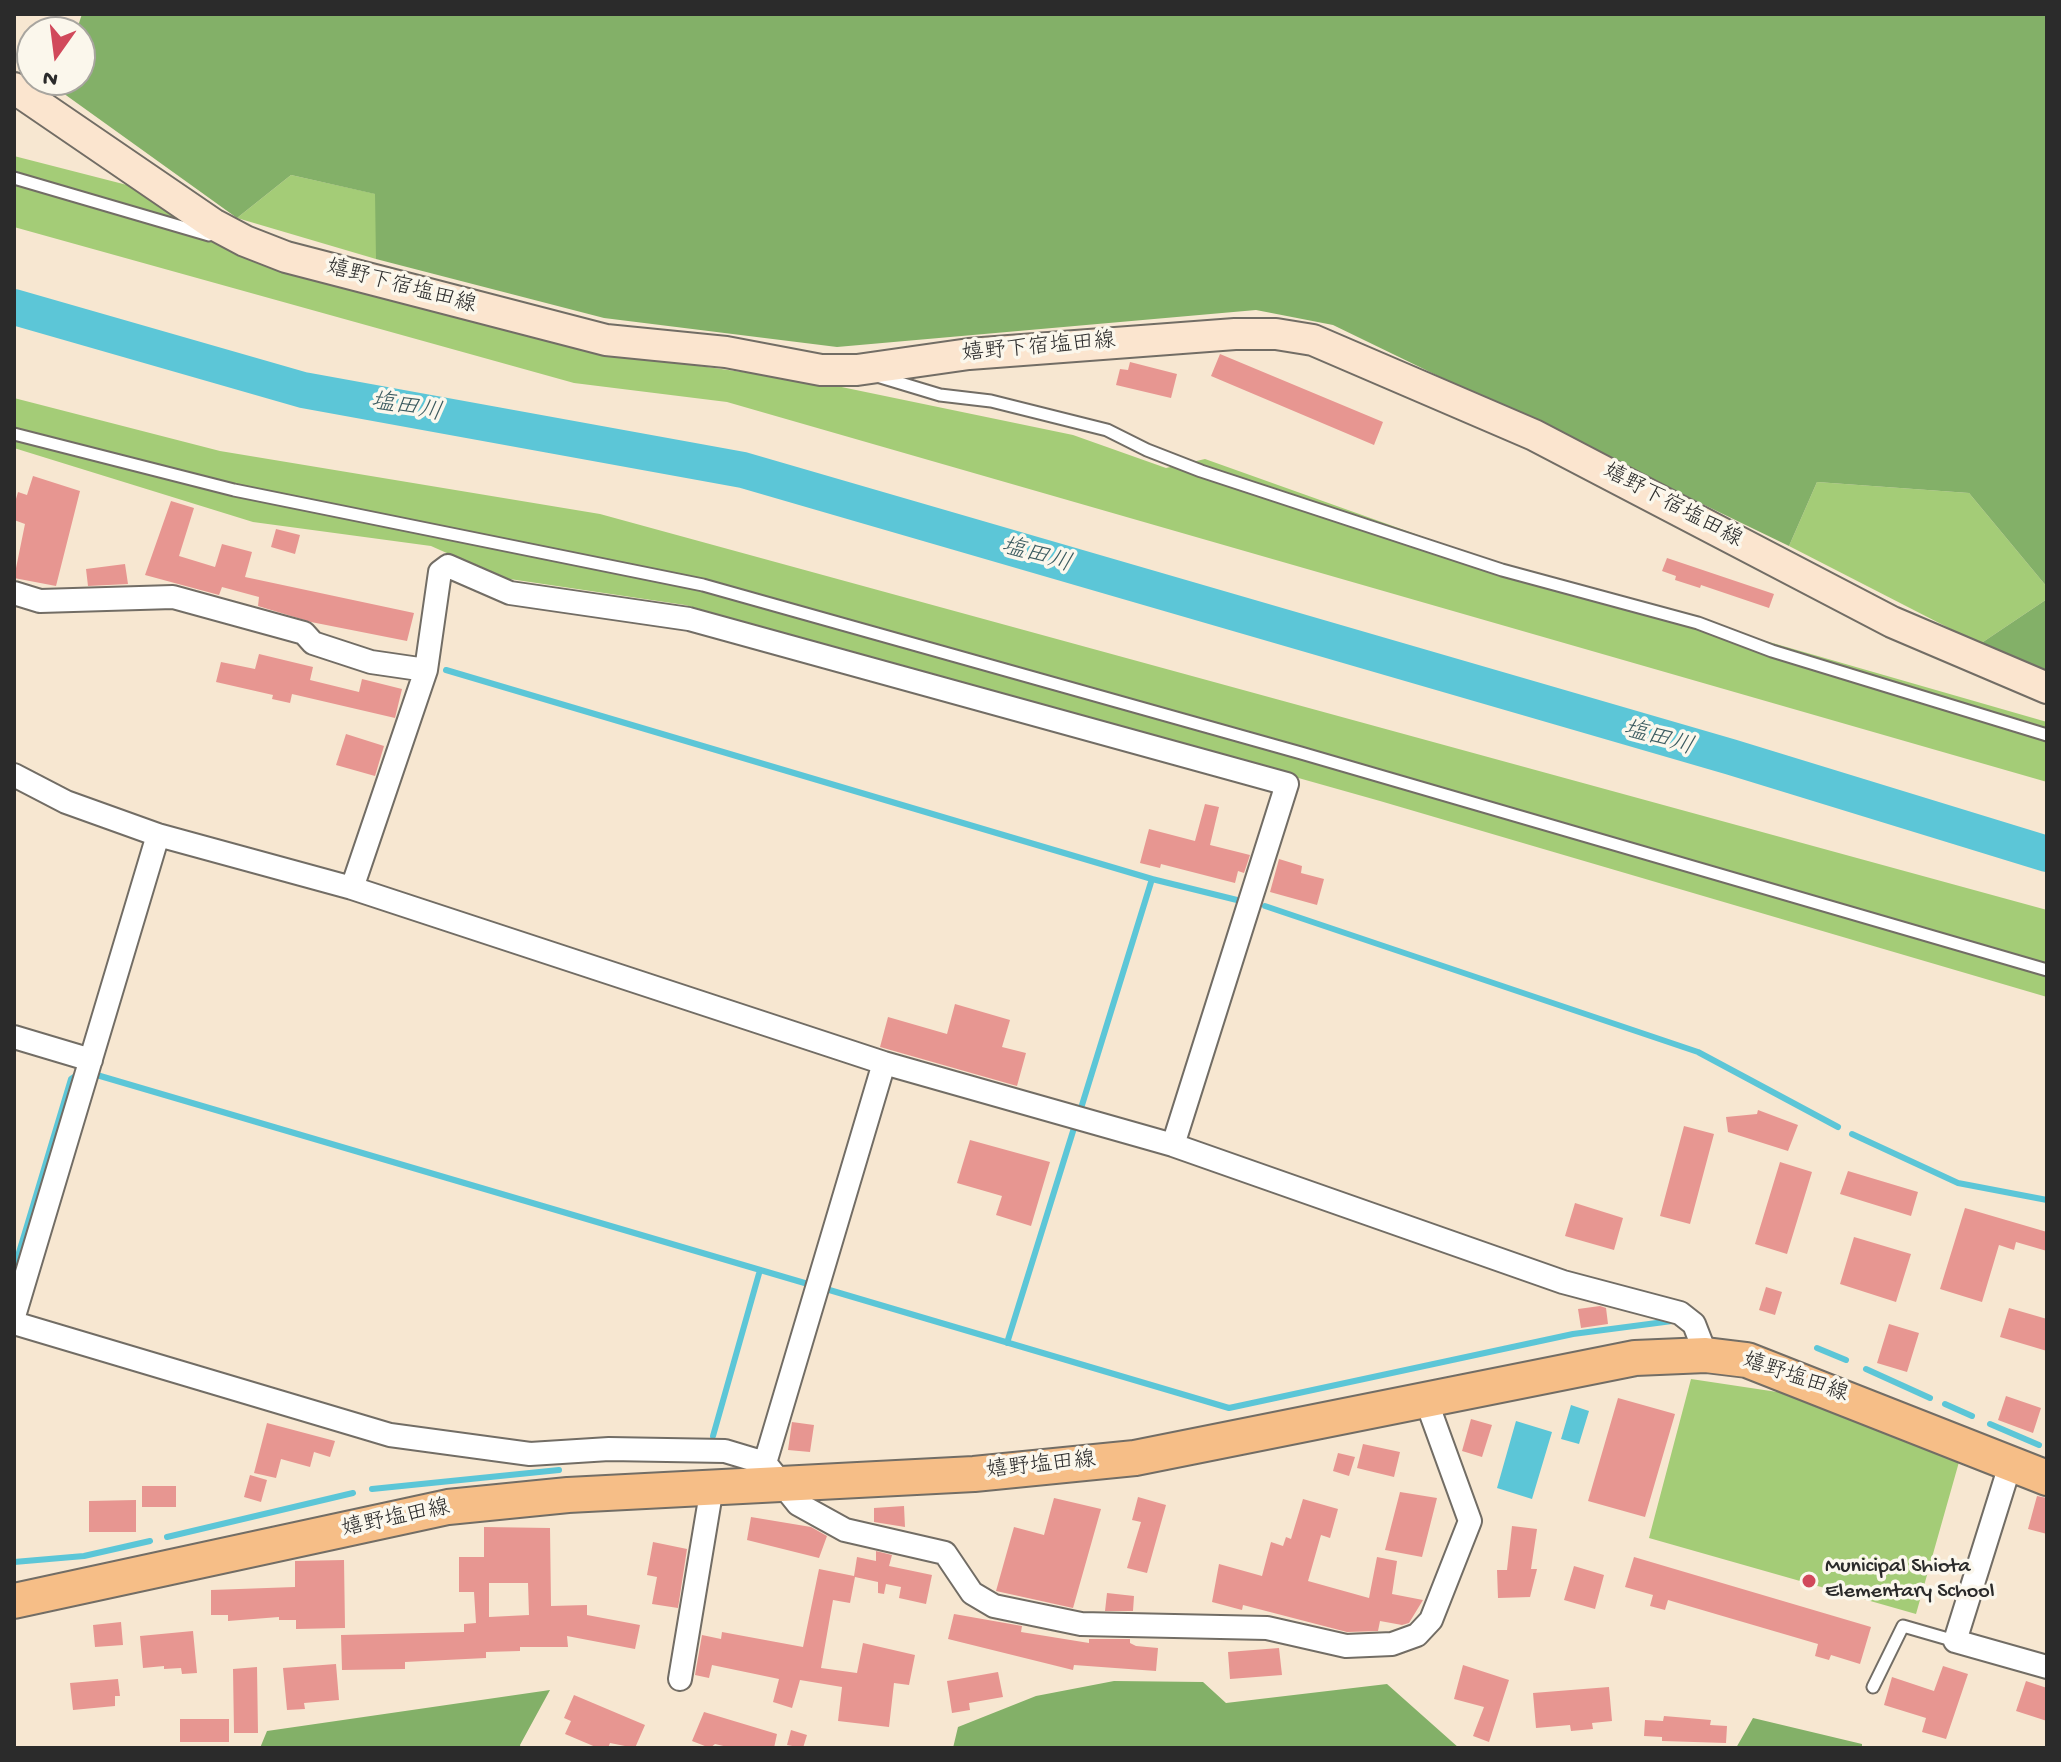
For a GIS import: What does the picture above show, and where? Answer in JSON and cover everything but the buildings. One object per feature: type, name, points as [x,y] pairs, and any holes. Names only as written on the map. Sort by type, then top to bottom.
[{"type":"main road","name":"嬉野下宿塩田線","points":[[14,88],[213,224],[245,241],[286,257],[606,340],[726,352],[821,370],[857,370],[969,354],[1235,334],[1276,334],[1313,340],[1534,435],[1892,622],[2047,688]]},
{"type":"main road","name":"嬉野塩田線","points":[[14,1601],[448,1507],[712,1487],[773,1473],[974,1474],[1135,1458],[1635,1358],[1706,1355],[1747,1360],[1796,1376],[2047,1478]]},
{"type":"street","points":[[352,888],[426,670],[440,572],[448,566],[510,593],[689,619],[1287,784],[1173,1145]]},
{"type":"street","points":[[14,593],[40,601],[173,597],[304,633],[313,643],[371,662],[426,670]]},
{"type":"street","points":[[14,775],[66,802],[158,835],[352,888],[884,1063],[1173,1145],[1563,1282],[1680,1313],[1694,1324],[1706,1355]]},
{"type":"street","points":[[14,1316],[158,835]]},
{"type":"street","points":[[14,1037],[87,1070]]},
{"type":"street","points":[[773,1473],[884,1063]]},
{"type":"street","points":[[14,1323],[390,1435],[530,1454],[609,1449],[725,1451],[773,1473],[798,1504],[845,1530],[945,1553],[972,1593],[994,1606],[1081,1624],[1253,1627],[1346,1646],[1392,1644],[1417,1635],[1431,1620],[1470,1521],[1426,1400]]},
{"type":"street","points":[[2011,1462],[1955,1641],[2047,1667]]},
{"type":"street","points":[[680,1679],[712,1487]]},
{"type":"lane","points":[[14,178],[208,235],[245,241]]},
{"type":"lane","points":[[857,370],[940,395],[991,401],[1107,430],[1201,471],[1502,570],[1698,623],[1772,651],[2047,735]]},
{"type":"lane","points":[[14,434],[234,490],[703,585],[1301,753],[2047,970]]},
{"type":"lane","points":[[1873,1687],[1903,1626],[1955,1641]]},
{"type":"green space","points":[[2047,14],[2047,587],[1969,493],[1817,482],[1789,546],[1333,325],[1256,310],[837,347],[604,318],[376,259],[375,194],[291,175],[237,218],[67,96],[96,96],[96,16],[81,16]]},
{"type":"green space","points":[[14,156],[131,186],[234,249],[580,349],[827,384],[1073,435],[1166,468],[1205,459],[1505,566],[2047,722],[2047,782],[727,402],[574,383],[14,227]]},
{"type":"green space","points":[[291,175],[376,194],[376,259],[237,218]]},
{"type":"green space","points":[[14,398],[220,451],[600,514],[2047,910],[2047,997],[1380,801],[685,605],[503,578],[431,546],[253,522],[14,448]]},
{"type":"green space","points":[[1817,482],[1969,493],[2047,587],[2047,599],[1980,644],[1789,546]]},
{"type":"green space","points":[[2047,599],[2047,670],[1980,644]]},
{"type":"green space","points":[[1691,1379],[1784,1393],[1959,1462],[1916,1614],[1649,1538]]},
{"type":"green space","points":[[1114,1681],[1203,1682],[1226,1703],[1387,1684],[1459,1748],[953,1748],[958,1727],[1036,1696]]},
{"type":"green space","points":[[550,1690],[521,1748],[260,1748],[267,1731]]},
{"type":"green space","points":[[1753,1718],[1862,1744],[1862,1748],[1736,1748]]},
{"type":"water","points":[[1571,1405],[1589,1411],[1579,1444],[1561,1439]]},
{"type":"water","points":[[1516,1421],[1552,1432],[1532,1499],[1497,1488]]},
{"type":"waterway","name":"塩田川","points":[[14,307],[303,390],[743,470],[1731,757],[2047,854]]},
{"type":"waterway","points":[[446,670],[1152,879]]},
{"type":"waterway","points":[[1082,1105],[1152,879],[1237,900]]},
{"type":"waterway","points":[[1265,906],[1698,1052],[1838,1127]]},
{"type":"waterway","points":[[14,1269],[71,1079],[80,1073]]},
{"type":"waterway","points":[[90,1073],[808,1284]]},
{"type":"waterway","points":[[1007,1343],[1074,1128]]},
{"type":"waterway","points":[[1852,1134],[1958,1183],[2047,1200]]},
{"type":"waterway","points":[[713,1436],[760,1270]]},
{"type":"waterway","points":[[826,1289],[1229,1408],[1573,1334],[1672,1321]]},
{"type":"waterway","points":[[1817,1348],[1846,1360]]},
{"type":"waterway","points":[[1866,1369],[1930,1398]]},
{"type":"waterway","points":[[1945,1404],[1972,1416]]},
{"type":"waterway","points":[[1990,1424],[2039,1445]]},
{"type":"waterway","points":[[372,1489],[559,1470]]},
{"type":"waterway","points":[[167,1537],[353,1493]]},
{"type":"waterway","points":[[14,1562],[84,1556],[150,1541]]},
{"type":"place","name":"Municipal Shiota Elementary School","points":[[1809,1581]]}]
